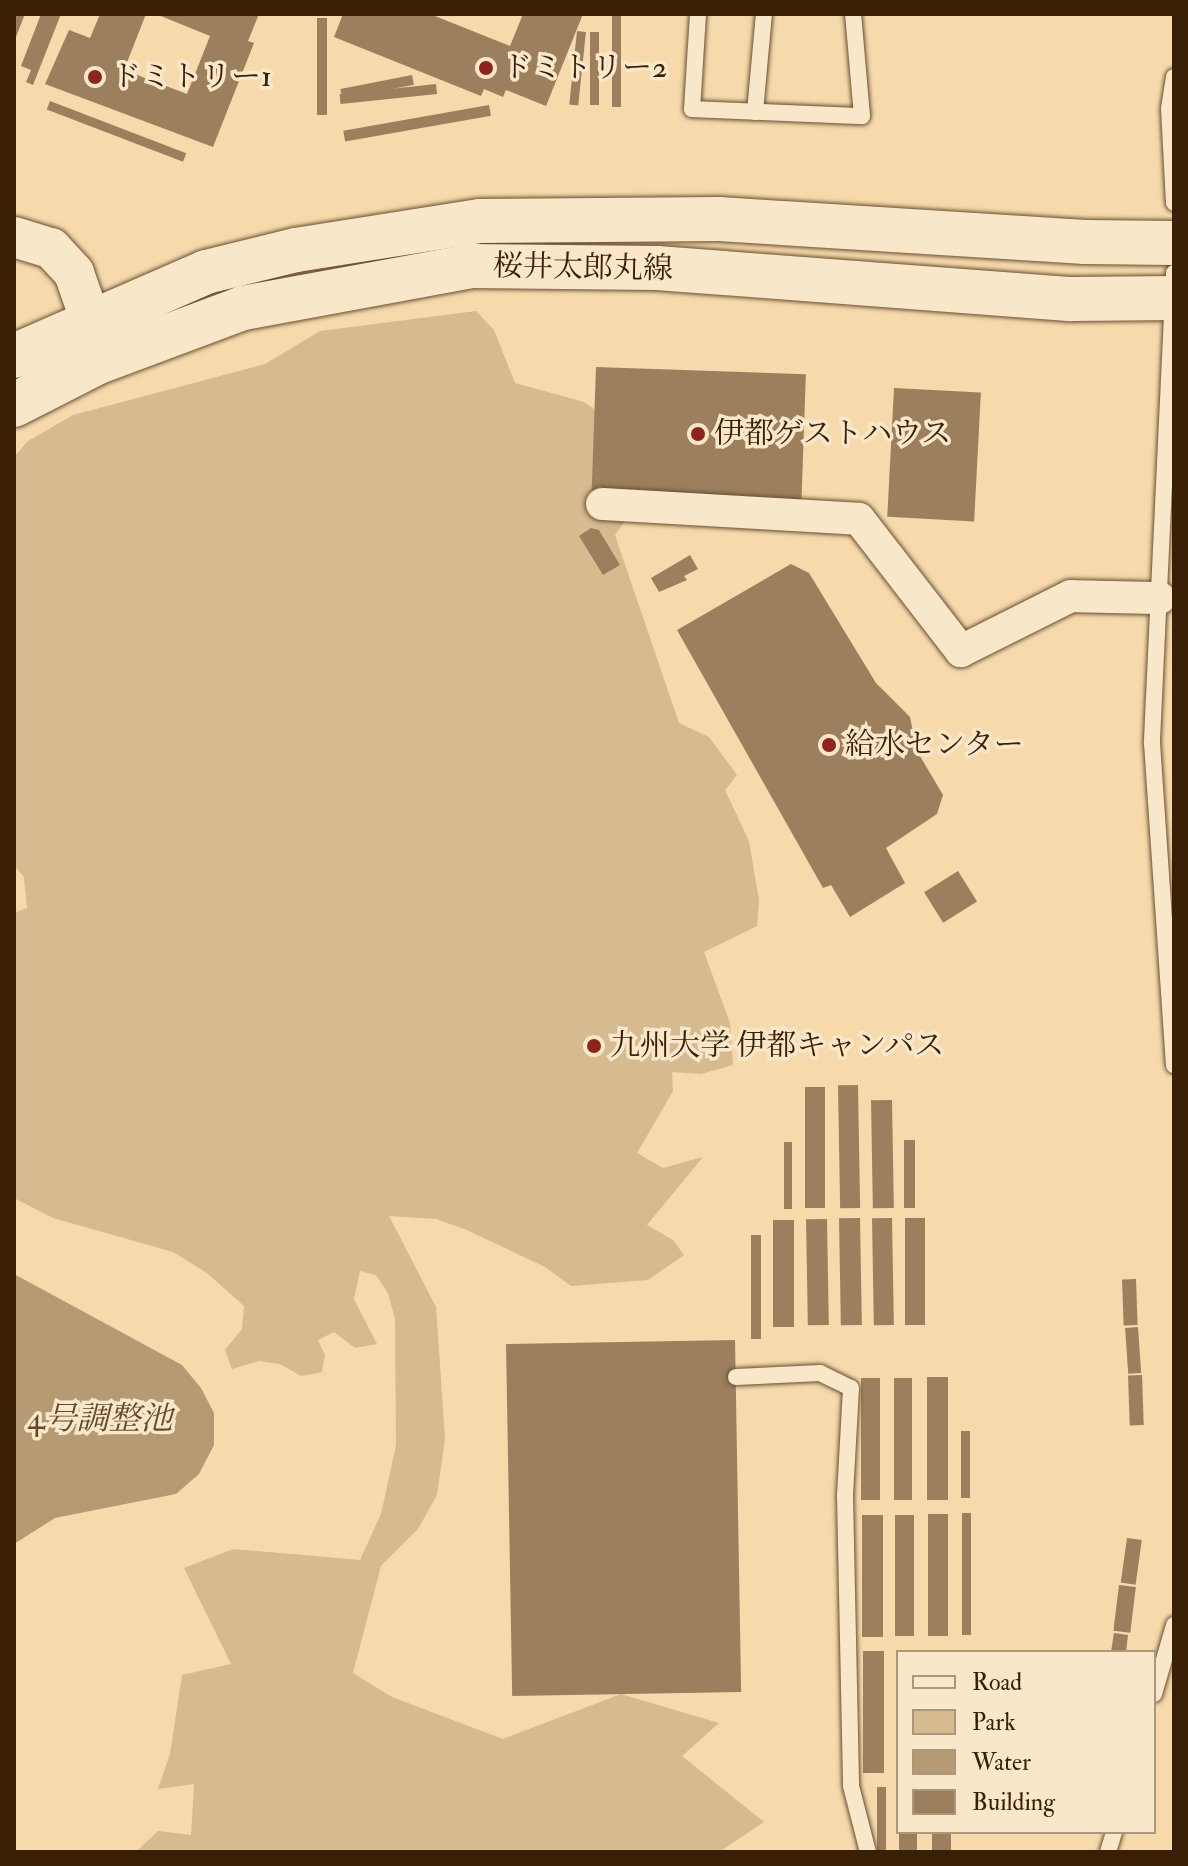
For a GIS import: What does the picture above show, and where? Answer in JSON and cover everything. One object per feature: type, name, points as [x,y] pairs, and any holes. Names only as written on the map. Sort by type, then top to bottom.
[{"type":"main road","name":"桜井太郎丸線","points":[[14,356],[90,319],[206,272],[296,250],[480,221],[719,219],[1085,242],[1174,243]]},
{"type":"main road","name":"桜井太郎丸線","points":[[14,405],[96,363],[243,308],[471,266],[657,268],[1072,299],[1173,289]]},
{"type":"street","points":[[14,237],[51,248],[74,273],[90,319]]},
{"type":"street","points":[[602,504],[859,519],[961,651],[1071,596],[1160,598]]},
{"type":"lane","points":[[698,14],[692,109],[862,116],[853,14]]},
{"type":"lane","points":[[755,112],[764,14]]},
{"type":"lane","points":[[1174,77],[1169,108],[1174,203]]},
{"type":"lane","points":[[1173,289],[1152,743],[1166,839],[1174,1065]]},
{"type":"lane","points":[[736,1377],[820,1373],[851,1388],[845,1496],[851,1786],[868,1852]]},
{"type":"lane","points":[[1156,1687],[1174,1625]]},
{"type":"green space","points":[[476,311],[494,330],[515,383],[584,402],[607,418],[638,503],[615,535],[679,723],[709,737],[737,775],[725,790],[749,841],[759,900],[757,926],[704,952],[730,1023],[733,1065],[701,1074],[672,1072],[673,1091],[637,1153],[663,1168],[703,1157],[647,1225],[673,1240],[684,1255],[648,1280],[571,1286],[545,1267],[467,1230],[436,1219],[389,1216],[436,1307],[445,1439],[437,1495],[418,1529],[381,1566],[353,1673],[392,1697],[503,1739],[621,1694],[719,1723],[682,1756],[764,1822],[719,1852],[136,1852],[158,1831],[191,1835],[194,1784],[158,1789],[170,1754],[182,1675],[231,1664],[184,1568],[233,1549],[360,1560],[381,1514],[396,1445],[395,1319],[388,1293],[376,1275],[360,1271],[354,1299],[377,1344],[355,1348],[334,1332],[318,1340],[325,1355],[322,1372],[301,1376],[280,1364],[259,1361],[232,1369],[225,1350],[242,1329],[244,1306],[207,1273],[173,1252],[53,1218],[14,1198],[14,913],[27,908],[24,877],[14,866],[14,457],[28,441],[73,415],[265,364],[320,331]]},
{"type":"water","name":"4号調整池","points":[[14,1274],[182,1365],[201,1388],[214,1413],[214,1445],[199,1474],[176,1494],[55,1518],[14,1544]]},
{"type":"building","points":[[16,14],[25,14],[16,37],[14,36]]},
{"type":"building","points":[[41,14],[61,14],[33,85],[26,82],[31,70],[21,66]]},
{"type":"building","name":"ドミトリー1","points":[[100,14],[146,14],[124,70],[187,94],[210,36],[156,14],[259,14],[248,41],[254,43],[213,147],[45,84],[69,30],[90,38]]},
{"type":"building","name":"ドミトリー2","points":[[343,14],[430,14],[510,46],[523,14],[583,14],[546,106],[506,90],[503,97],[484,89],[481,96],[334,37]]},
{"type":"building","points":[[612,14],[621,14],[621,107],[612,107]]},
{"type":"building","points":[[317,18],[327,18],[327,115],[317,115]]},
{"type":"building","points":[[577,31],[586,32],[578,106],[569,105]]},
{"type":"building","points":[[590,32],[599,32],[599,105],[590,105]]},
{"type":"building","points":[[412,75],[414,85],[342,99],[340,89]]},
{"type":"building","points":[[436,84],[437,94],[341,104],[340,94]]},
{"type":"building","points":[[50,101],[186,153],[183,162],[47,109]]},
{"type":"building","points":[[489,105],[491,116],[345,142],[343,131]]},
{"type":"building","name":"伊都ゲストハウス","points":[[596,367],[806,374],[802,499],[592,492]]},
{"type":"building","points":[[894,388],[981,393],[974,521],[887,517]]},
{"type":"building","points":[[591,528],[599,530],[620,565],[603,575],[579,536]]},
{"type":"building","points":[[690,555],[698,569],[684,576],[687,580],[659,592],[651,578]]},
{"type":"building","name":"給水センター","points":[[791,564],[809,573],[876,683],[910,717],[917,751],[943,795],[937,814],[886,848],[905,883],[850,917],[831,885],[823,888],[677,630]]},
{"type":"building","points":[[958,871],[977,902],[943,923],[924,892]]},
{"type":"building","points":[[838,1085],[858,1085],[860,1208],[840,1208]]},
{"type":"building","points":[[805,1087],[825,1087],[825,1208],[805,1208]]},
{"type":"building","points":[[871,1100],[892,1100],[894,1208],[873,1208]]},
{"type":"building","points":[[904,1140],[915,1140],[915,1208],[904,1208]]},
{"type":"building","points":[[784,1142],[792,1142],[792,1209],[784,1209]]},
{"type":"building","points":[[839,1218],[860,1218],[862,1325],[841,1325]]},
{"type":"building","points":[[872,1218],[892,1218],[894,1325],[874,1325]]},
{"type":"building","points":[[905,1218],[925,1218],[925,1325],[905,1325]]},
{"type":"building","points":[[806,1219],[827,1219],[829,1325],[808,1325]]},
{"type":"building","points":[[773,1220],[794,1220],[794,1327],[773,1327]]},
{"type":"building","points":[[751,1235],[761,1235],[761,1339],[751,1339]]},
{"type":"building","points":[[1122,1279],[1136,1279],[1138,1325],[1124,1325]]},
{"type":"building","points":[[1138,1327],[1141,1373],[1128,1374],[1125,1328]]},
{"type":"building","points":[[735,1340],[741,1692],[512,1696],[506,1344]]},
{"type":"building","points":[[1128,1375],[1142,1375],[1144,1425],[1130,1425]]},
{"type":"building","points":[[927,1377],[948,1377],[948,1500],[927,1500]]},
{"type":"building","points":[[861,1378],[880,1378],[880,1500],[861,1500]]},
{"type":"building","points":[[894,1378],[912,1378],[912,1500],[894,1500]]},
{"type":"building","points":[[961,1431],[970,1431],[970,1498],[961,1498]]},
{"type":"building","points":[[962,1513],[971,1513],[971,1635],[962,1635]]},
{"type":"building","points":[[928,1514],[948,1514],[948,1636],[928,1636]]},
{"type":"building","points":[[862,1515],[883,1515],[883,1637],[862,1637]]},
{"type":"building","points":[[895,1515],[914,1515],[914,1636],[895,1636]]},
{"type":"building","points":[[1127,1538],[1142,1540],[1136,1585],[1121,1583]]},
{"type":"building","points":[[1119,1585],[1136,1587],[1130,1633],[1113,1631]]},
{"type":"building","points":[[1114,1633],[1128,1635],[1126,1650],[1111,1650]]},
{"type":"building","points":[[863,1651],[884,1651],[884,1773],[863,1773]]},
{"type":"building","points":[[877,1787],[886,1787],[886,1852],[877,1852]]},
{"type":"building","points":[[899,1834],[917,1834],[917,1852],[899,1852]]},
{"type":"building","points":[[932,1834],[951,1834],[951,1852],[932,1852]]},
{"type":"place","name":"ドミトリー2","points":[[486,68]]},
{"type":"place","name":"ドミトリー1","points":[[95,77]]},
{"type":"place","name":"伊都ゲストハウス","points":[[698,434]]},
{"type":"place","name":"給水センター","points":[[829,745]]},
{"type":"place","name":"九州大学 伊都キャンパス","points":[[594,1046]]}]
